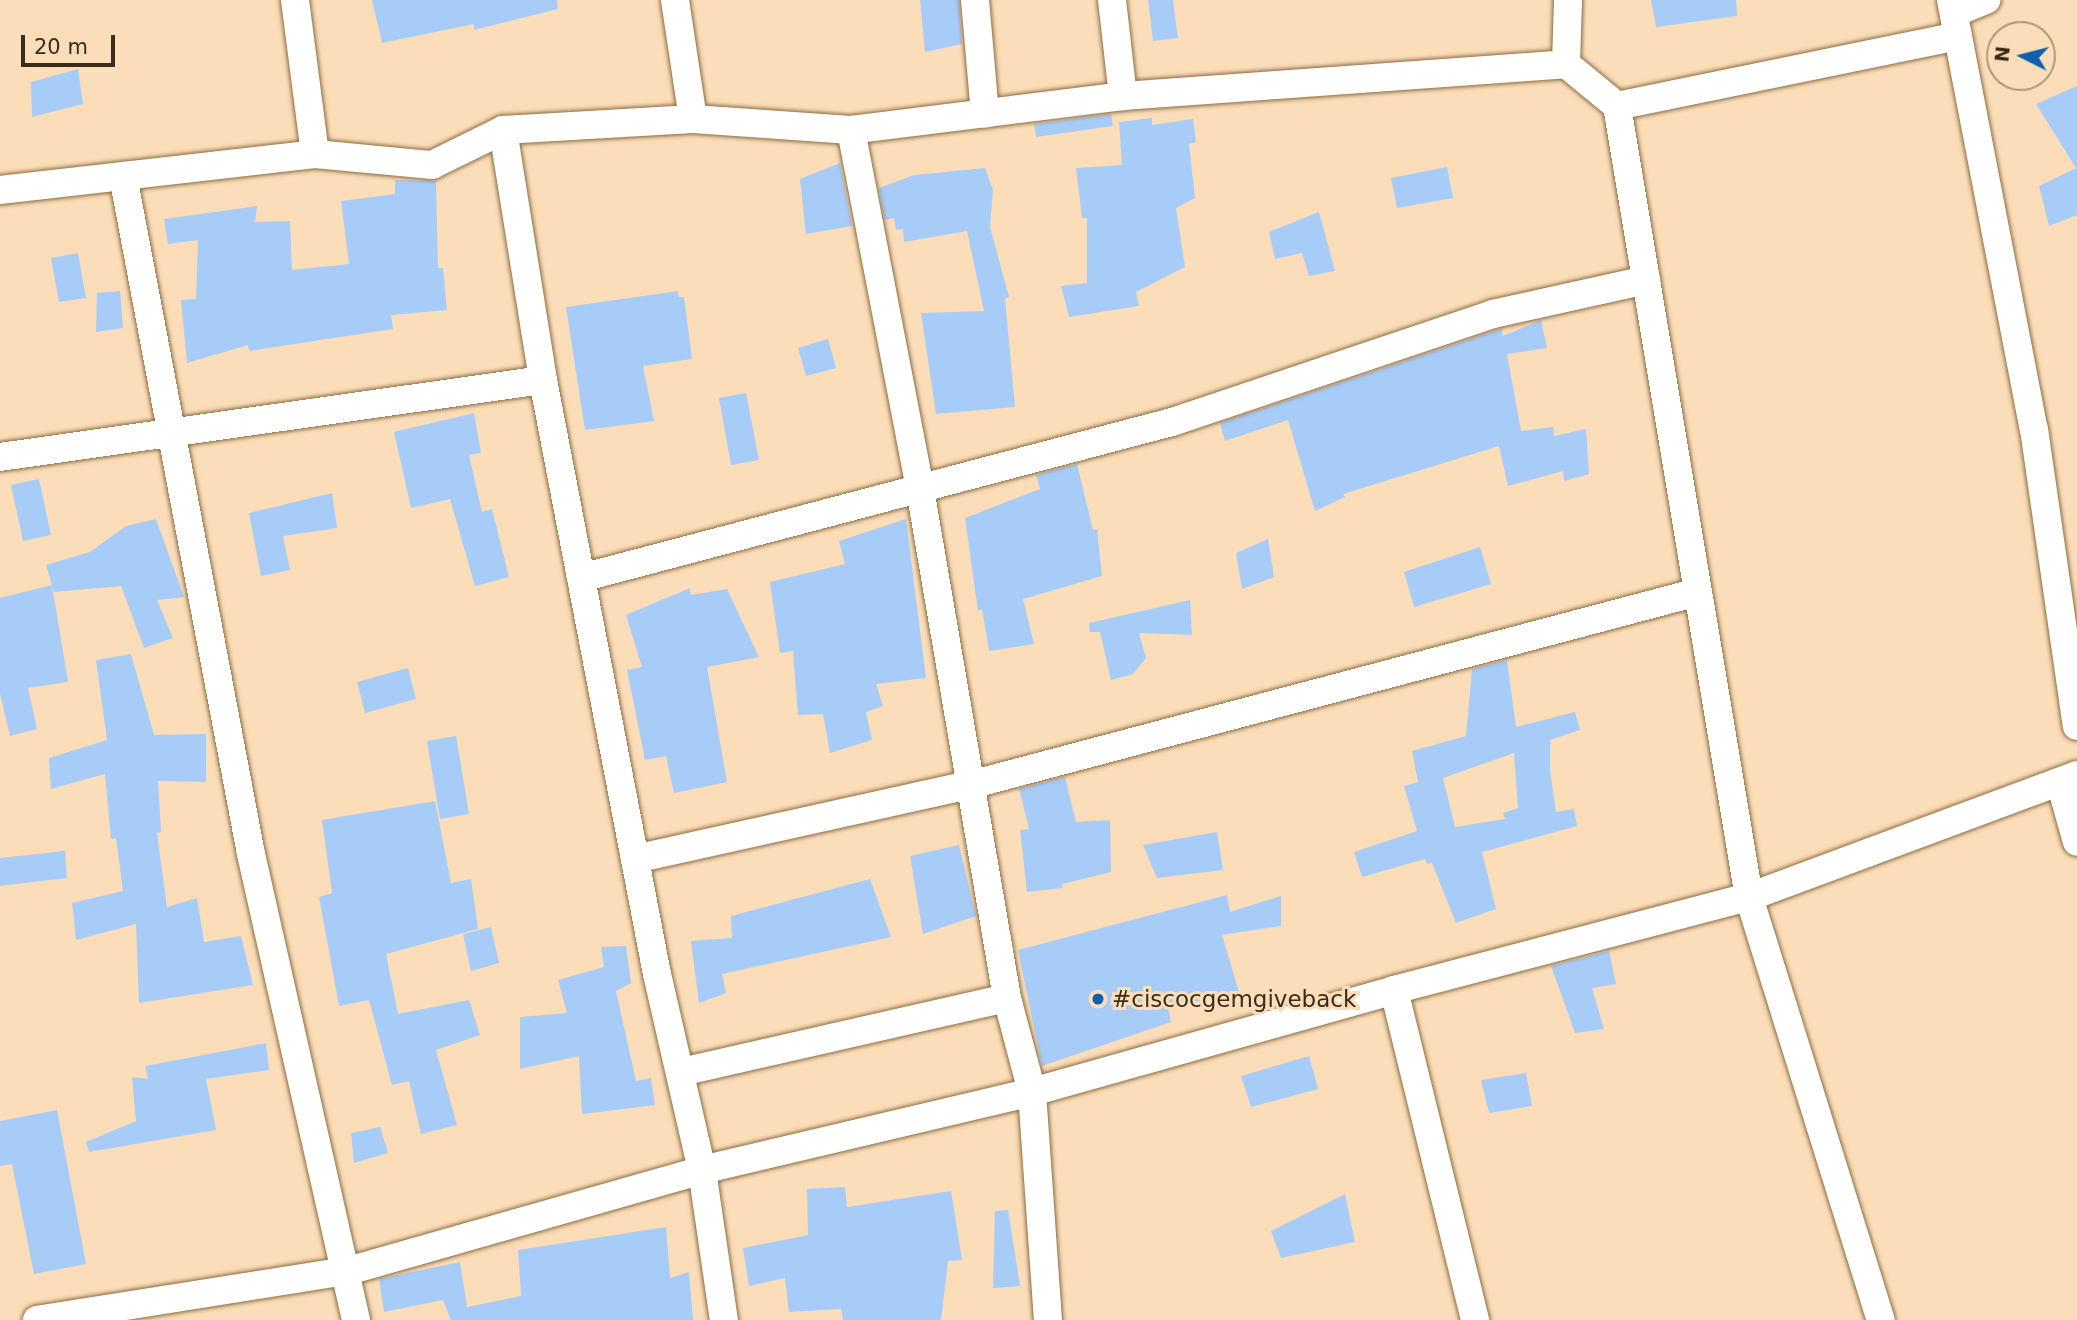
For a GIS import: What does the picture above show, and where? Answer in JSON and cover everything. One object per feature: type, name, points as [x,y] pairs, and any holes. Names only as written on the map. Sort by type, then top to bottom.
[{"type":"street","points":[[295,0],[315,154]]},
{"type":"street","points":[[675,0],[693,119]]},
{"type":"street","points":[[975,0],[985,114]]},
{"type":"street","points":[[1112,0],[1123,96]]},
{"type":"street","points":[[1566,64],[1568,0]]},
{"type":"street","points":[[1617,106],[1955,16],[1987,0]]},
{"type":"street","points":[[1955,16],[2034,429],[2077,726]]},
{"type":"street","points":[[0,190],[315,154],[432,165],[503,130],[693,119],[851,130],[1123,96],[1566,64],[1617,106],[1749,897],[1881,1320]]},
{"type":"street","points":[[503,130],[543,380],[635,859],[702,1170],[724,1320]]},
{"type":"street","points":[[851,130],[920,489],[1007,998],[1032,1092],[1048,1320]]},
{"type":"street","points":[[123,176],[174,432],[251,854],[348,1270],[356,1320]]},
{"type":"street","points":[[581,578],[1172,422],[1493,314],[1646,280]]},
{"type":"street","points":[[0,457],[543,380]]},
{"type":"street","points":[[635,859],[970,785],[1698,592]]},
{"type":"street","points":[[37,1320],[348,1270],[702,1170],[1032,1092],[1394,989],[1749,897],[2068,779],[2077,842]]},
{"type":"street","points":[[1394,989],[1475,1320]]},
{"type":"street","points":[[681,1072],[1007,998]]},
{"type":"building","points":[[372,0],[557,0],[558,9],[474,30],[474,24],[382,43]]},
{"type":"building","points":[[920,0],[959,0],[962,44],[925,52]]},
{"type":"building","points":[[1148,0],[1173,0],[1178,38],[1153,41]]},
{"type":"building","points":[[1651,0],[1736,0],[1737,16],[1656,27]]},
{"type":"building","points":[[78,69],[83,104],[32,117],[31,82]]},
{"type":"building","points":[[2077,86],[2077,215],[2049,226],[2039,186],[2076,168],[2036,104]]},
{"type":"building","points":[[1111,114],[1113,126],[1036,137],[1034,124]]},
{"type":"building","points":[[1152,118],[1152,125],[1193,119],[1196,142],[1189,144],[1195,198],[1176,208],[1185,267],[1136,292],[1139,306],[1069,317],[1061,286],[1087,283],[1087,218],[1082,218],[1076,168],[1122,165],[1119,122]]},
{"type":"building","points":[[840,163],[852,226],[806,234],[800,179]]},
{"type":"building","points":[[1447,167],[1453,198],[1397,208],[1391,178]]},
{"type":"building","points":[[985,168],[993,190],[990,227],[1009,297],[1005,299],[1015,407],[936,414],[921,313],[984,311],[967,231],[904,242],[903,229],[896,230],[894,218],[885,220],[879,188],[914,175]]},
{"type":"building","points":[[395,180],[436,181],[438,268],[443,268],[447,310],[391,315],[393,329],[249,351],[248,345],[187,363],[181,300],[196,299],[198,240],[168,244],[164,219],[257,206],[255,222],[290,221],[292,270],[349,264],[341,201],[395,194]]},
{"type":"building","points":[[1319,212],[1335,271],[1309,276],[1302,253],[1275,259],[1269,232]]},
{"type":"building","points":[[78,253],[86,298],[59,302],[51,258]]},
{"type":"building","points":[[120,291],[123,328],[96,332],[97,293]]},
{"type":"building","points":[[678,291],[679,297],[684,297],[692,359],[643,366],[654,421],[585,430],[566,307]]},
{"type":"building","points":[[1541,320],[1547,348],[1507,354],[1521,431],[1553,427],[1554,436],[1586,429],[1589,474],[1564,481],[1563,471],[1508,486],[1499,446],[1343,494],[1345,497],[1315,511],[1288,420],[1225,441],[1220,423],[1497,330],[1502,329],[1503,336]]},
{"type":"building","points":[[828,339],[836,368],[806,376],[798,348]]},
{"type":"building","points":[[746,393],[759,460],[731,465],[719,398]]},
{"type":"building","points":[[474,413],[481,453],[469,455],[482,512],[492,509],[509,577],[475,586],[450,499],[411,508],[394,432]]},
{"type":"building","points":[[1077,464],[1093,530],[1097,529],[1102,576],[1023,599],[1034,644],[989,651],[982,609],[978,611],[965,518],[1040,489],[1036,475]]},
{"type":"building","points":[[39,479],[51,535],[23,541],[11,485]]},
{"type":"building","points":[[332,493],[337,528],[283,536],[290,570],[261,576],[249,513]]},
{"type":"building","points":[[156,519],[184,597],[157,600],[173,638],[144,648],[121,586],[54,592],[46,565],[90,552],[126,526]]},
{"type":"building","points":[[906,519],[926,678],[876,684],[883,706],[866,712],[872,740],[830,753],[823,714],[798,715],[793,651],[780,653],[770,582],[845,564],[839,541]]},
{"type":"building","points":[[1268,539],[1274,577],[1242,589],[1236,553]]},
{"type":"building","points":[[1480,547],[1491,584],[1414,607],[1404,572]]},
{"type":"building","points":[[52,585],[68,682],[28,688],[37,729],[10,736],[0,694],[0,598]]},
{"type":"building","points":[[690,588],[691,595],[727,589],[759,657],[707,667],[727,782],[674,793],[666,756],[645,760],[627,670],[642,667],[626,615]]},
{"type":"building","points":[[1190,600],[1192,635],[1139,633],[1146,658],[1133,674],[1111,680],[1100,632],[1090,632],[1089,623]]},
{"type":"building","points":[[131,654],[154,735],[206,734],[206,782],[158,781],[161,832],[157,833],[167,907],[197,898],[204,942],[241,936],[253,985],[139,1003],[136,924],[76,940],[72,903],[123,891],[116,838],[111,839],[105,774],[51,789],[49,758],[107,740],[96,660]]},
{"type":"building","points":[[1507,660],[1516,727],[1575,712],[1580,730],[1550,740],[1550,770],[1556,812],[1574,809],[1577,826],[1482,852],[1496,909],[1456,923],[1432,863],[1427,864],[1425,859],[1362,877],[1354,852],[1417,831],[1404,786],[1418,782],[1412,751],[1466,736],[1472,669]],"holes":[[[1514,753],[1518,808],[1503,813],[1505,819],[1455,827],[1443,778]]]},
{"type":"building","points":[[408,668],[416,699],[365,713],[357,682]]},
{"type":"building","points":[[456,736],[469,814],[440,819],[427,741]]},
{"type":"building","points":[[1065,777],[1076,822],[1110,820],[1111,872],[1062,884],[1062,888],[1027,892],[1020,830],[1029,829],[1019,789]]},
{"type":"building","points":[[435,801],[451,883],[471,879],[478,929],[386,954],[398,1014],[469,1000],[480,1035],[436,1050],[457,1125],[421,1134],[409,1081],[392,1085],[369,1000],[339,1006],[319,897],[332,893],[322,820]]},
{"type":"building","points":[[1217,832],[1223,870],[1157,878],[1143,845]]},
{"type":"building","points":[[959,845],[976,916],[923,934],[910,856]]},
{"type":"building","points":[[65,851],[67,878],[0,886],[0,858]]},
{"type":"building","points":[[870,879],[891,937],[722,974],[726,993],[699,1003],[691,941],[732,938],[731,916]]},
{"type":"building","name":"#ciscocgemgiveback","points":[[1227,895],[1230,912],[1281,896],[1281,926],[1222,935],[1239,992],[1168,1008],[1171,1022],[1042,1066],[1018,950]]},
{"type":"building","points":[[491,927],[499,963],[471,971],[463,934]]},
{"type":"building","points":[[626,946],[631,983],[616,991],[636,1081],[651,1078],[655,1105],[582,1114],[579,1056],[520,1069],[520,1017],[567,1013],[558,980],[604,967],[601,947]]},
{"type":"building","points":[[1609,951],[1616,984],[1592,988],[1604,1029],[1575,1033],[1551,966]]},
{"type":"building","points":[[266,1043],[269,1070],[206,1079],[216,1130],[89,1152],[86,1142],[136,1121],[132,1077],[148,1079],[145,1066]]},
{"type":"building","points":[[1309,1056],[1318,1089],[1251,1107],[1241,1076]]},
{"type":"building","points":[[1526,1073],[1532,1106],[1489,1113],[1481,1080]]},
{"type":"building","points":[[57,1110],[86,1264],[34,1274],[12,1164],[0,1166],[0,1121]]},
{"type":"building","points":[[380,1127],[388,1153],[354,1163],[351,1133]]},
{"type":"building","points":[[845,1187],[847,1207],[951,1191],[962,1260],[948,1261],[941,1320],[843,1320],[841,1309],[789,1312],[785,1278],[749,1286],[743,1248],[808,1235],[807,1189]]},
{"type":"building","points":[[1345,1194],[1355,1242],[1281,1258],[1271,1231]]},
{"type":"building","points":[[1008,1210],[1020,1286],[993,1288],[995,1211]]},
{"type":"building","points":[[666,1227],[670,1278],[689,1272],[693,1320],[451,1320],[443,1300],[384,1312],[379,1279],[460,1262],[467,1307],[521,1296],[518,1250]]},
{"type":"place","name":"#ciscocgemgiveback","points":[[1098,999]]}]
